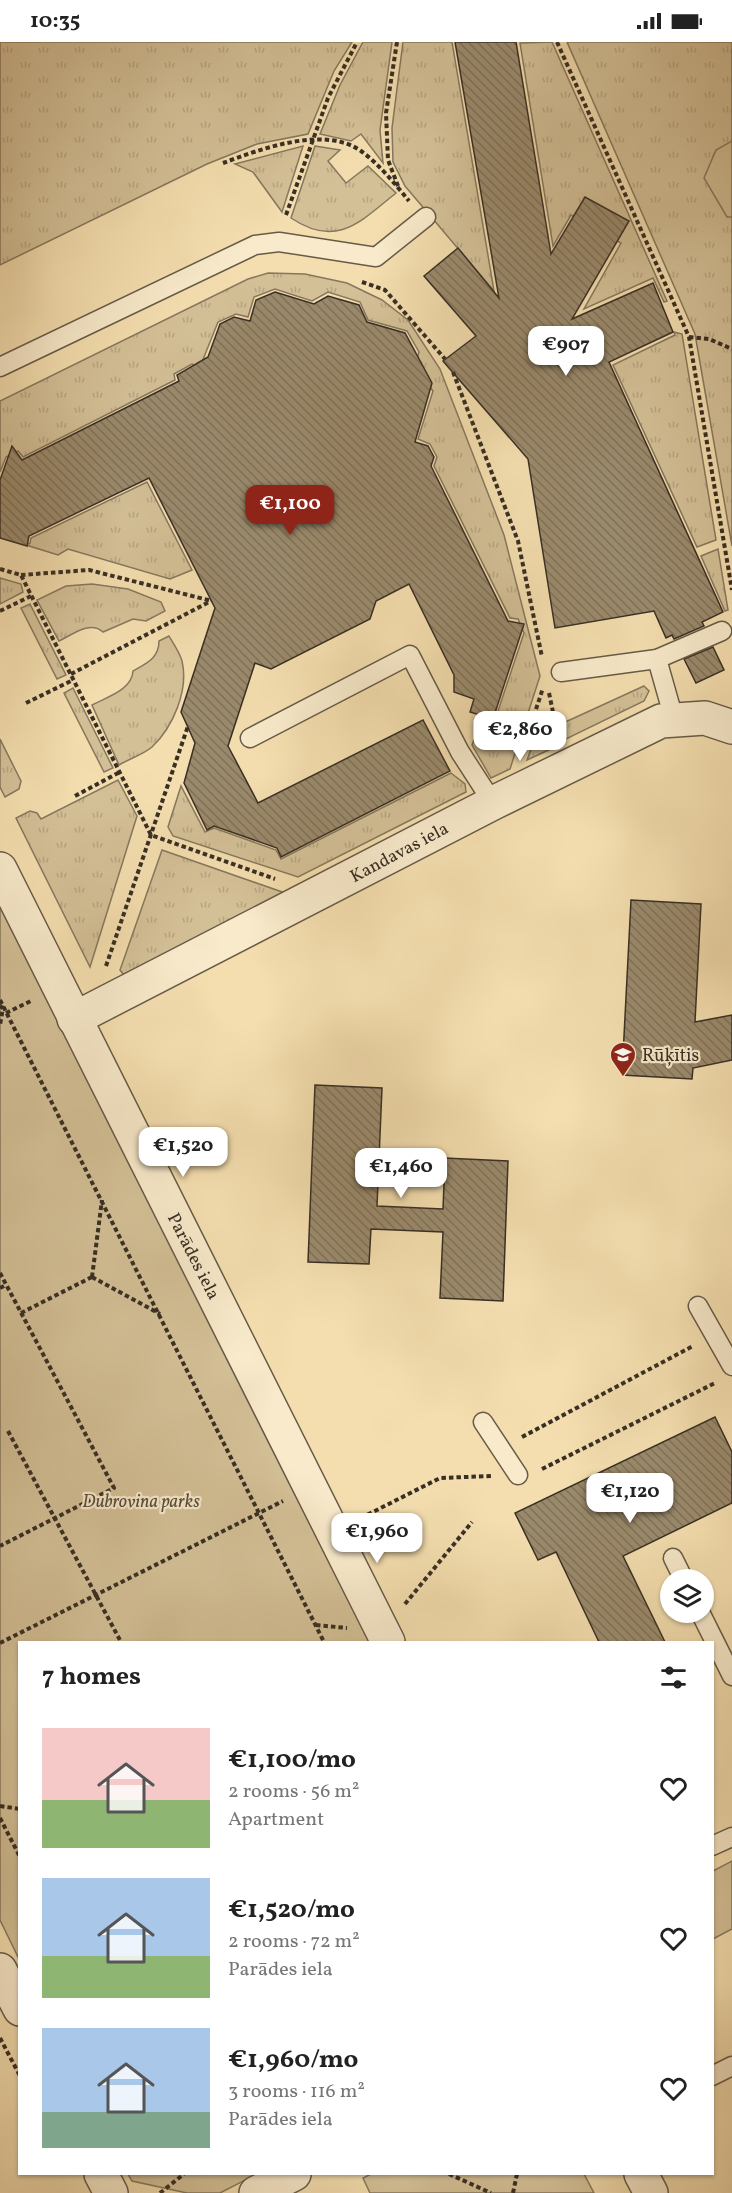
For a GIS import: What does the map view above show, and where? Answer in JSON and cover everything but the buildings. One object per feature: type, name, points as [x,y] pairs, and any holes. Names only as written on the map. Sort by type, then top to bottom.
[{"type":"street","name":"Kandavas iela","points":[[74,1019],[501,799],[661,721],[674,718],[705,718],[732,727]]},
{"type":"street","name":"Parādes iela","points":[[0,869],[387,1641]]},
{"type":"street","points":[[0,1970],[18,2005]]},
{"type":"street","points":[[102,2175],[111,2193]]},
{"type":"street","points":[[255,2193],[292,2175]]},
{"type":"street","points":[[641,2175],[651,2193]]},
{"type":"lane","points":[[0,367],[255,245],[279,242],[376,257],[424,218]]},
{"type":"lane","points":[[561,672],[657,659],[722,631]]},
{"type":"lane","points":[[250,738],[410,655],[459,752],[501,799]]},
{"type":"lane","points":[[657,659],[674,718]]},
{"type":"lane","points":[[698,1306],[714,1335],[727,1373]]},
{"type":"lane","points":[[483,1422],[518,1475]]},
{"type":"lane","points":[[673,1558],[678,1569]]},
{"type":"lane","points":[[706,1623],[732,1676]]},
{"type":"lane","points":[[714,1845],[732,1837]]},
{"type":"lane","points":[[714,2075],[732,2066]]},
{"type":"path","points":[[286,215],[328,98],[357,42]]},
{"type":"path","points":[[397,42],[386,113],[388,160],[400,190]]},
{"type":"path","points":[[557,42],[689,338],[732,590]]},
{"type":"path","points":[[223,163],[261,149],[312,139],[360,150],[424,218]]},
{"type":"path","points":[[357,280],[385,290],[445,359]]},
{"type":"path","points":[[689,338],[709,339],[732,349]]},
{"type":"path","points":[[453,372],[518,541],[543,666]]},
{"type":"path","points":[[0,569],[21,575],[89,570],[212,601],[71,674]]},
{"type":"path","points":[[21,575],[151,835],[318,894]]},
{"type":"path","points":[[0,611],[31,596]]},
{"type":"path","points":[[501,799],[546,678],[564,768]]},
{"type":"path","points":[[26,703],[74,680]]},
{"type":"path","points":[[104,970],[188,726]]},
{"type":"path","points":[[75,796],[120,772]]},
{"type":"path","points":[[6,1013],[37,997]]},
{"type":"path","points":[[0,1000],[323,1641]]},
{"type":"path","points":[[0,1006],[3,1008],[0,1025]]},
{"type":"path","points":[[92,1277],[102,1200]]},
{"type":"path","points":[[0,1273],[114,1488],[0,1546]]},
{"type":"path","points":[[21,1313],[92,1277]]},
{"type":"path","points":[[92,1277],[160,1314]]},
{"type":"path","points":[[0,1288],[6,1285]]},
{"type":"path","points":[[500,1448],[714,1335]]},
{"type":"path","points":[[359,1519],[440,1478],[531,1475],[727,1373]]},
{"type":"path","points":[[8,1431],[120,1641]]},
{"type":"path","points":[[0,1643],[257,1512],[289,1498]]},
{"type":"path","points":[[403,1607],[472,1522]]},
{"type":"path","points":[[315,1625],[357,1629]]},
{"type":"path","points":[[0,1806],[18,1809]]},
{"type":"path","points":[[0,1818],[18,1853]]},
{"type":"path","points":[[0,2038],[18,2072]]},
{"type":"path","points":[[160,2193],[180,2175]]},
{"type":"path","points":[[451,2175],[491,2193]]},
{"type":"path","points":[[513,2193],[517,2175]]},
{"type":"green space","points":[[0,42],[352,42],[334,71],[308,134],[257,144],[207,164],[0,265]]},
{"type":"green space","points":[[363,42],[392,42],[380,130],[383,163],[361,134],[351,141],[320,134],[340,85]]},
{"type":"green space","points":[[403,42],[452,42],[494,291],[405,186],[393,162],[392,128]]},
{"type":"green space","points":[[552,42],[667,301],[664,302],[653,278],[584,309],[621,243],[571,215],[553,246],[520,43]]},
{"type":"green space","points":[[567,42],[732,42],[732,546],[695,334]]},
{"type":"green space","points":[[732,141],[732,217],[727,217],[704,178],[716,150]]},
{"type":"green space","points":[[303,146],[282,212],[253,172],[235,164]]},
{"type":"green space","points":[[315,146],[340,150],[328,161],[346,183],[368,166],[396,193],[348,228],[322,231],[307,227],[291,218]]},
{"type":"green space","points":[[268,273],[305,274],[347,283],[382,300],[408,320],[440,369],[504,535],[540,676],[510,769],[491,778],[472,745],[482,719],[494,723],[524,633],[518,619],[510,618],[434,466],[437,457],[430,444],[418,439],[433,391],[422,376],[413,372],[419,352],[407,331],[368,320],[360,302],[328,292],[312,301],[275,289],[254,297],[248,317],[236,314],[218,322],[200,367],[192,364],[174,374],[175,380],[23,457],[18,451],[6,457],[0,472],[0,401],[248,279]]},
{"type":"green space","points":[[674,332],[682,334],[716,540],[697,547],[613,365],[675,335]]},
{"type":"green space","points":[[147,482],[192,570],[170,579],[68,549],[58,555],[26,545],[30,543],[31,538]]},
{"type":"green space","points":[[718,549],[728,610],[725,611],[701,556]]},
{"type":"green space","points":[[0,578],[21,584],[23,592],[0,604]]},
{"type":"green space","points":[[92,584],[128,589],[161,602],[165,611],[146,621],[133,619],[103,632],[87,628],[59,641],[37,600],[66,586]]},
{"type":"green space","points":[[30,604],[66,675],[57,679],[21,608]]},
{"type":"green space","points":[[169,636],[181,658],[184,672],[178,707],[167,729],[152,747],[119,765],[92,705],[124,688],[132,678],[133,671],[154,656],[159,641]]},
{"type":"green space","points":[[644,686],[649,691],[644,701],[564,740],[561,724]]},
{"type":"green space","points":[[73,688],[113,768],[104,772],[64,693]]},
{"type":"green space","points":[[543,716],[548,716],[555,747],[527,760]]},
{"type":"green space","points":[[0,739],[21,781],[19,789],[5,797],[0,787]]},
{"type":"green space","points":[[451,773],[465,784],[466,792],[298,877],[173,836],[168,827],[181,786],[205,832],[214,828],[276,850],[281,859]]},
{"type":"green space","points":[[118,780],[137,816],[90,967],[16,818],[30,811],[37,813],[41,819]]},
{"type":"green space","points":[[162,850],[285,893],[124,975],[120,970]]},
{"type":"green space","name":"Dubrovina parks","points":[[0,900],[371,1641],[18,1641],[18,1957],[0,1920]]},
{"type":"green space","points":[[732,1861],[732,1929],[714,1938],[714,1870]]},
{"type":"green space","points":[[129,2175],[255,2175],[220,2193],[187,2193],[132,2181]]},
{"type":"green space","points":[[369,2175],[585,2175],[594,2193],[370,2193],[363,2178]]},
{"type":"place","name":"Rūķītis","points":[[623,1078]]}]
